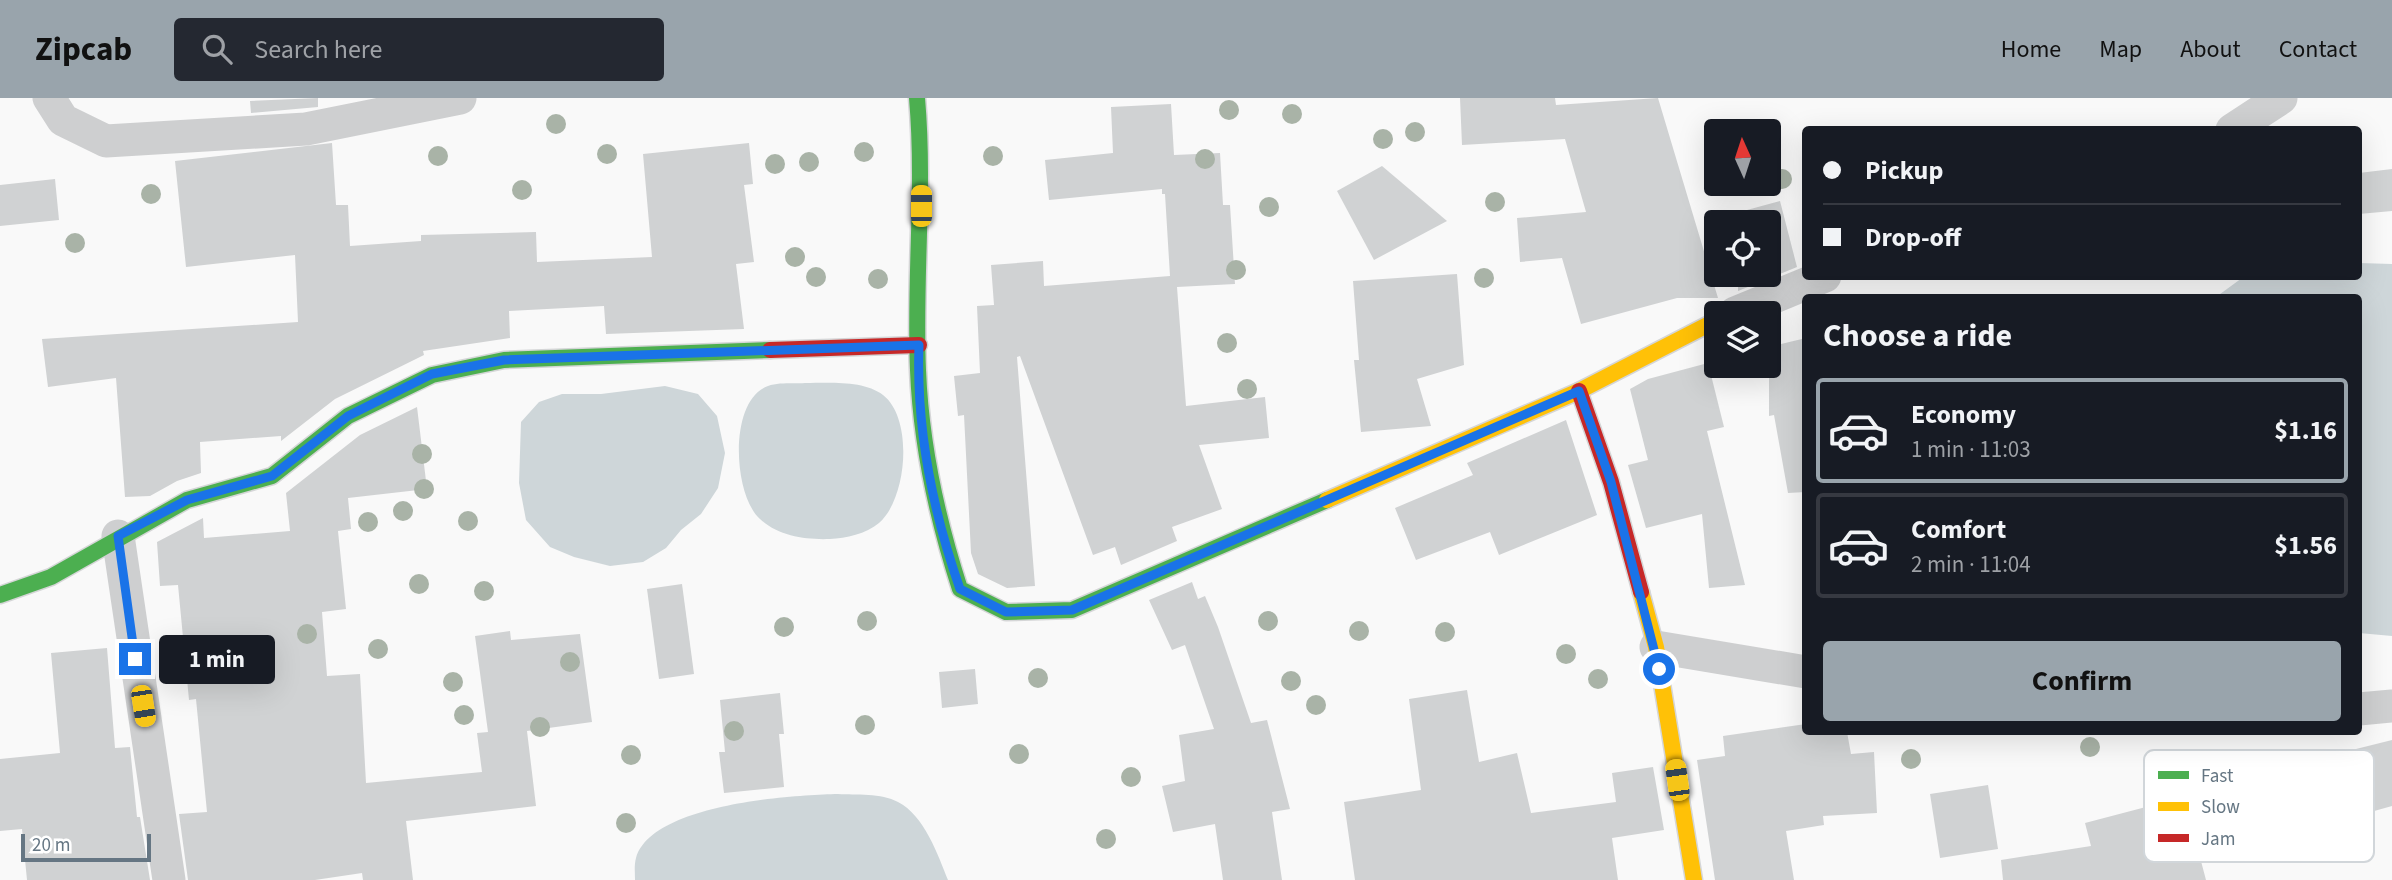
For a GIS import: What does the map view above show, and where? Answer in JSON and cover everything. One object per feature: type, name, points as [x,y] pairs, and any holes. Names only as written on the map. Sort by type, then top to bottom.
[{"type":"street","points":[[49,98],[63,120],[106,141],[306,129],[460,98]]},
{"type":"street","points":[[917,98],[922,138],[918,370],[932,494],[960,589],[1006,612],[1072,610],[1579,391],[1704,326]]},
{"type":"street","points":[[2238,126],[2281,98]]},
{"type":"street","points":[[1764,301],[1815,280]]},
{"type":"street","points":[[0,595],[51,576],[118,536],[187,500],[272,476],[348,416],[432,374],[504,360],[919,345]]},
{"type":"street","points":[[1579,391],[1611,482],[1656,647],[1694,880]]},
{"type":"street","points":[[118,536],[169,880]]},
{"type":"street","points":[[1656,647],[1802,671]]},
{"type":"street","points":[[2362,709],[2392,706]]},
{"type":"shaded area","points":[[2362,263],[2392,264],[2392,636],[2362,633],[2362,294],[2220,294],[2239,280],[2362,280]]},
{"type":"shaded area","points":[[846,383],[866,387],[883,395],[893,406],[899,422],[903,440],[901,478],[888,512],[874,527],[843,538],[802,538],[767,525],[751,507],[740,470],[741,428],[746,409],[755,395],[768,386]]},
{"type":"shaded area","points":[[665,386],[698,394],[717,416],[725,453],[718,488],[701,514],[681,530],[666,548],[643,562],[610,566],[574,557],[550,547],[526,520],[519,483],[521,422],[539,402],[562,394],[601,394]]},
{"type":"shaded area","points":[[838,794],[884,797],[907,808],[929,836],[948,880],[635,880],[636,858],[647,840],[668,825],[725,806],[758,800]]},
{"type":"building","points":[[318,98],[318,107],[251,113],[250,101]]},
{"type":"building","points":[[1460,98],[1555,98],[1556,105],[1658,98],[1704,251],[1704,287],[1715,287],[1718,298],[1677,298],[1581,324],[1562,258],[1520,262],[1517,218],[1586,212],[1565,139],[1462,145]]},
{"type":"building","points":[[1171,104],[1174,155],[1220,153],[1223,205],[1230,205],[1235,284],[1177,287],[1186,406],[1265,397],[1269,438],[1199,445],[1222,509],[1172,527],[1177,541],[1121,565],[1115,547],[1093,555],[1020,356],[1017,357],[1035,586],[1007,588],[978,574],[971,553],[964,415],[958,416],[954,376],[980,373],[977,306],[994,305],[991,265],[1043,261],[1044,286],[1170,276],[1165,194],[1162,194],[1162,189],[1049,200],[1045,160],[1113,153],[1111,107]]},
{"type":"building","points":[[332,143],[336,205],[348,205],[350,246],[421,241],[421,235],[536,232],[537,262],[652,257],[643,154],[749,143],[753,184],[744,185],[754,262],[736,264],[744,329],[606,334],[604,306],[509,311],[510,338],[423,351],[424,355],[335,399],[281,441],[281,436],[200,442],[201,473],[177,481],[150,496],[125,497],[116,378],[48,387],[42,339],[298,322],[295,255],[186,267],[175,161]]},
{"type":"building","points":[[1382,166],[1447,221],[1374,260],[1337,191]]},
{"type":"building","points":[[2392,169],[2392,211],[2362,214],[2362,173]]},
{"type":"building","points":[[55,179],[59,220],[0,226],[0,185]]},
{"type":"building","points":[[1780,201],[1797,267],[1781,274],[1781,210],[1747,210]]},
{"type":"building","points":[[1457,274],[1464,365],[1417,379],[1431,426],[1361,432],[1354,360],[1359,360],[1353,281]]},
{"type":"building","points":[[1802,339],[1802,492],[1788,493],[1774,415],[1769,416],[1769,378],[1781,378],[1781,344]]},
{"type":"building","points":[[1704,364],[1704,378],[1712,378],[1724,427],[1707,431],[1745,585],[1709,588],[1702,514],[1646,528],[1628,465],[1648,460],[1630,389],[1648,379]]},
{"type":"building","points":[[417,407],[427,489],[348,498],[351,529],[338,531],[346,609],[322,612],[327,676],[360,674],[366,783],[482,772],[477,733],[488,732],[475,636],[510,631],[511,640],[580,634],[592,722],[527,731],[536,806],[406,821],[413,880],[363,880],[362,873],[315,880],[188,880],[179,814],[207,812],[196,699],[189,700],[178,585],[160,586],[157,542],[203,518],[204,538],[290,531],[286,493],[360,435]]},
{"type":"building","points":[[1566,420],[1597,515],[1499,555],[1490,532],[1416,560],[1395,508],[1473,475],[1467,463]]},
{"type":"building","points":[[1192,582],[1198,599],[1205,596],[1218,627],[1251,723],[1267,720],[1290,809],[1272,812],[1282,880],[1223,880],[1215,824],[1173,832],[1162,786],[1185,781],[1179,735],[1214,729],[1185,645],[1172,650],[1149,600]]},
{"type":"building","points":[[682,584],[694,674],[659,679],[647,589]]},
{"type":"building","points":[[107,648],[115,748],[130,747],[137,817],[140,817],[150,880],[27,880],[22,829],[0,831],[0,759],[60,753],[51,653]]},
{"type":"building","points":[[975,669],[978,704],[942,708],[939,672]]},
{"type":"building","points":[[1467,690],[1479,762],[1517,753],[1531,813],[1616,802],[1612,773],[1653,767],[1664,830],[1612,838],[1618,880],[1355,880],[1344,802],[1421,790],[1409,699]]},
{"type":"building","points":[[780,693],[784,734],[779,734],[784,787],[724,793],[719,752],[725,752],[720,700]]},
{"type":"building","points":[[1802,725],[1802,735],[1848,735],[1851,754],[1874,752],[1877,813],[1823,816],[1824,825],[1786,831],[1794,880],[1715,880],[1697,760],[1725,756],[1723,736]]},
{"type":"building","points":[[2392,740],[2392,806],[2374,811],[2374,750],[2352,750]]},
{"type":"building","points":[[1988,785],[1998,849],[1940,858],[1930,794]]},
{"type":"building","points":[[2144,808],[2144,862],[2201,862],[2206,880],[2003,880],[2001,860],[2091,846],[2085,823]]},
{"type":"traffic: fast","points":[[917,98],[920,166],[917,336],[920,398],[932,481],[960,589],[1006,612],[1072,610],[1327,500]]},
{"type":"traffic: fast","points":[[0,595],[51,577],[187,500],[272,476],[348,416],[432,375],[504,360],[770,350]]},
{"type":"traffic: slow","points":[[1327,500],[1579,391],[1704,327]]},
{"type":"traffic: slow","points":[[1641,592],[1656,647],[1694,880]]},
{"type":"traffic: jam","points":[[770,350],[919,345]]},
{"type":"traffic: jam","points":[[1579,391],[1611,482],[1641,592]]},
{"type":"route","points":[[135,659],[118,536],[187,500],[272,476],[348,416],[432,374],[504,360],[919,345],[918,370],[932,494],[945,545],[960,589],[1006,612],[1072,610],[1579,391],[1611,482],[1656,647],[1659,669]]}]
